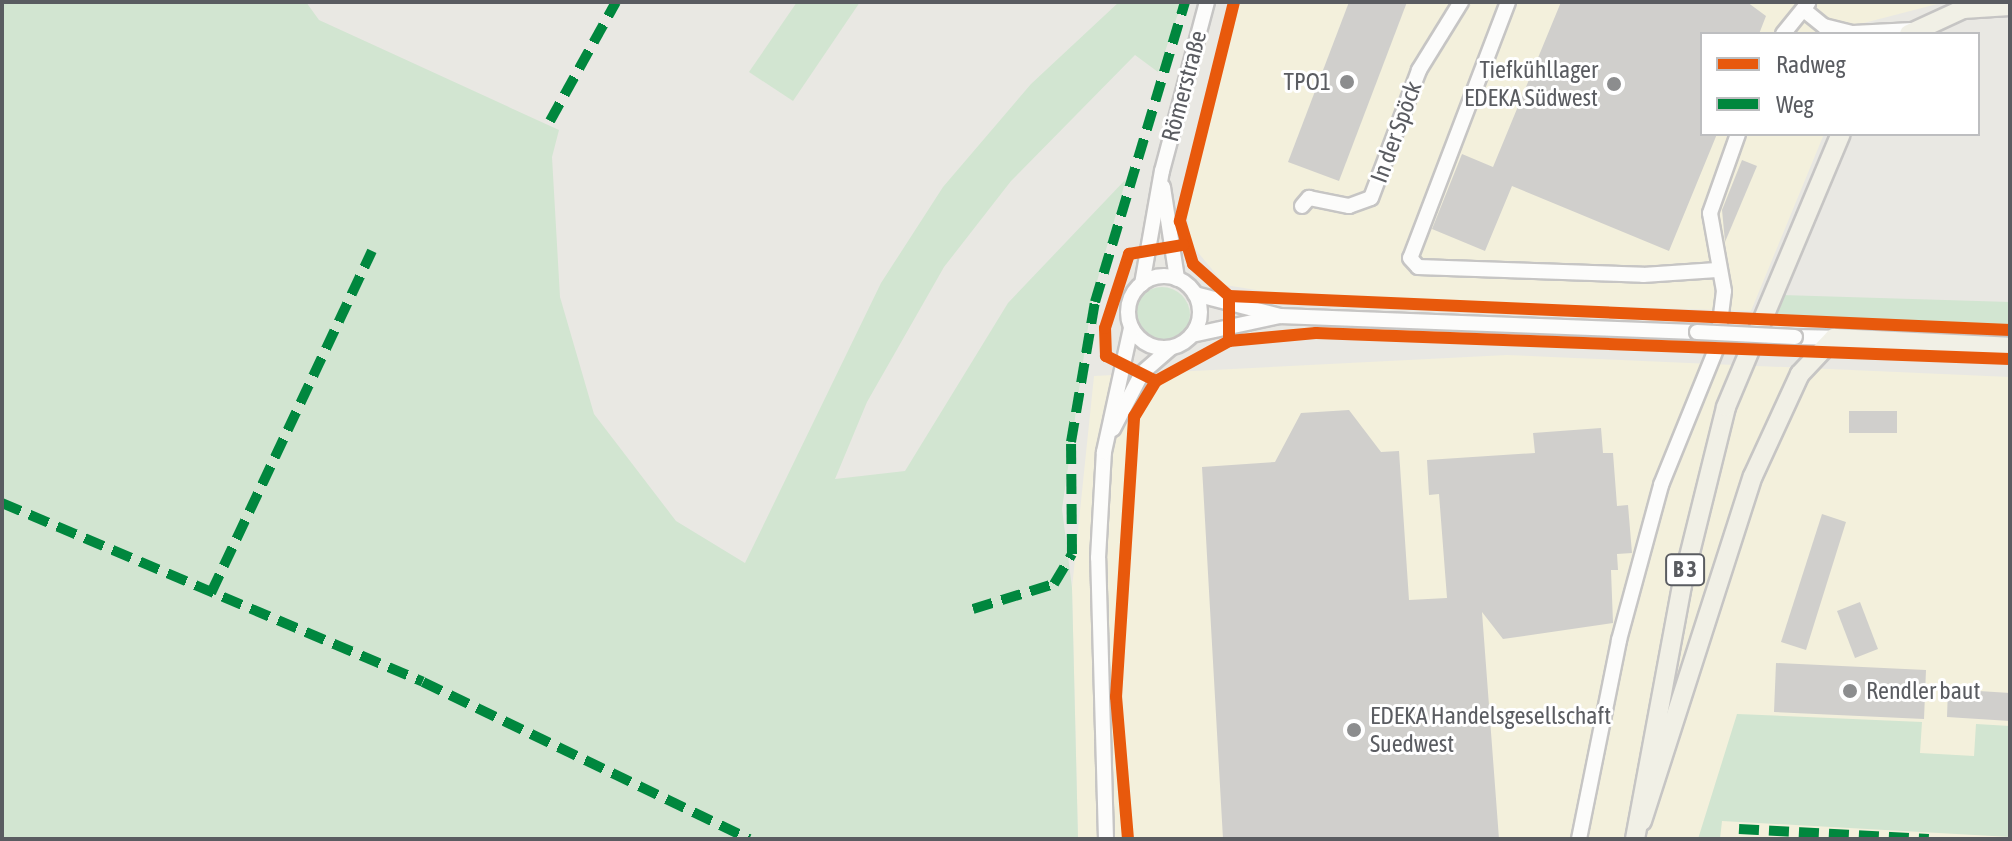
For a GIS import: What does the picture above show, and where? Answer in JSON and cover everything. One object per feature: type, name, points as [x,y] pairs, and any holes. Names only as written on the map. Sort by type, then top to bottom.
[{"type":"main road","points":[[1911,32],[1963,9],[2010,6]]},
{"type":"main road","name":"B 3","points":[[1635,839],[1678,600],[1726,407],[1840,136]]},
{"type":"main road","points":[[1834,338],[2010,347]]},
{"type":"main road","name":"B 3","points":[[1635,839],[1753,476],[1800,374],[1834,338]]},
{"type":"street","name":"Römerstraße","points":[[1142,284],[1162,171],[1207,2]]},
{"type":"street","name":"In der Spöck","points":[[1302,206],[1309,198],[1349,206],[1371,198],[1419,70],[1461,2]]},
{"type":"street","points":[[1508,2],[1410,258],[1418,267],[1643,275],[1717,270]]},
{"type":"street","points":[[1785,32],[1806,6],[1826,30]]},
{"type":"street","points":[[1579,839],[1619,640],[1661,485],[1717,347],[1725,306],[1710,213],[1737,136]]},
{"type":"street","name":"Römerstraße","points":[[1162,171],[1177,279]]},
{"type":"street","points":[[1106,839],[1096,648],[1104,452],[1131,328],[1128,304],[1142,284],[1177,279],[1195,294],[1280,316],[1834,338]]},
{"type":"street","points":[[1192,335],[1200,318],[1195,294]]},
{"type":"street","points":[[1104,452],[1142,373],[1171,348],[1192,335],[1280,316]]},
{"type":"street","points":[[1131,328],[1147,345],[1171,348]]},
{"type":"shaded area","points":[[1239,2],[1945,2],[1860,24],[1854,32],[1700,32],[1700,136],[1823,136],[1751,311],[1300,297],[1225,285],[1191,244],[1187,212]]},
{"type":"shaded area","points":[[1507,355],[2010,377],[2010,839],[1078,839],[1072,588],[1094,376]]},
{"type":"green space","points":[[2,2],[306,2],[319,20],[559,130],[552,157],[560,297],[594,414],[676,521],[745,563],[881,283],[943,187],[1031,84],[1119,2],[1182,2],[1158,72],[1135,55],[1011,181],[944,267],[867,402],[835,479],[905,471],[1008,303],[1126,179],[1092,299],[1062,509],[1072,588],[1078,839],[2,839]]},
{"type":"green space","points":[[797,2],[860,2],[793,101],[749,72]]},
{"type":"green space","points":[[1162,287],[1182,295],[1190,315],[1182,335],[1162,343],[1142,335],[1134,315],[1142,295]]},
{"type":"green space","points":[[1782,295],[2010,302],[2010,325],[1771,317]]},
{"type":"green space","points":[[1737,714],[1922,722],[1920,753],[1974,756],[1976,724],[2010,726],[2010,837],[1722,821],[1720,839],[1698,839]]},
{"type":"building","name":"TPO1","points":[[1349,2],[1407,2],[1339,181],[1288,162]]},
{"type":"building","name":"Tiefkühllager EDEKA Südwest","points":[[1561,2],[1747,2],[1766,16],[1760,32],[1700,32],[1700,136],[1716,136],[1669,251],[1512,186],[1485,251],[1432,229],[1462,154],[1493,167]]},
{"type":"building","points":[[1742,160],[1757,166],[1725,242],[1722,210]]},
{"type":"building","name":"EDEKA Handelsgesellschaft Suedwest","points":[[1349,410],[1381,452],[1399,451],[1409,600],[1447,598],[1439,494],[1429,495],[1427,460],[1535,453],[1533,433],[1601,428],[1603,453],[1613,453],[1617,506],[1628,505],[1632,553],[1617,554],[1618,570],[1611,570],[1613,623],[1503,639],[1482,612],[1499,839],[1223,839],[1202,467],[1275,462],[1301,413]]},
{"type":"building","points":[[1849,411],[1897,411],[1897,433],[1849,433]]},
{"type":"building","points":[[1822,514],[1846,522],[1806,650],[1781,642]]},
{"type":"building","points":[[1860,602],[1878,649],[1855,658],[1837,611]]},
{"type":"building","name":"Rendler baut","points":[[1776,663],[1926,670],[1924,719],[1774,712]]},
{"type":"building","points":[[1948,689],[2010,693],[2010,721],[1947,717]]},
{"type":"marked path","points":[[550,121],[616,2]]},
{"type":"marked path","points":[[973,609],[1054,584],[1072,554],[1071,442],[1095,302],[1185,2]]},
{"type":"marked path","points":[[211,593],[372,251]]},
{"type":"marked path","points":[[2,503],[423,682],[749,839]]},
{"type":"marked path","points":[[1739,829],[1929,839]]},
{"type":"cycle path","points":[[1234,2],[1180,221],[1193,264],[1229,296],[2010,330]]},
{"type":"cycle path","points":[[1156,381],[1106,356],[1105,328],[1129,254],[1183,245]]},
{"type":"cycle path","points":[[1128,839],[1116,697],[1134,417],[1156,381],[1229,341],[1229,296]]},
{"type":"cycle path","points":[[1229,341],[1316,333],[2010,359]]},
{"type":"place","name":"TPO1","points":[[1347,82]]},
{"type":"place","name":"Tiefkühllager EDEKA Südwest","points":[[1614,84]]},
{"type":"place","name":"Rendler baut","points":[[1850,691]]},
{"type":"place","name":"EDEKA Handelsgesellschaft Suedwest","points":[[1354,730]]}]
